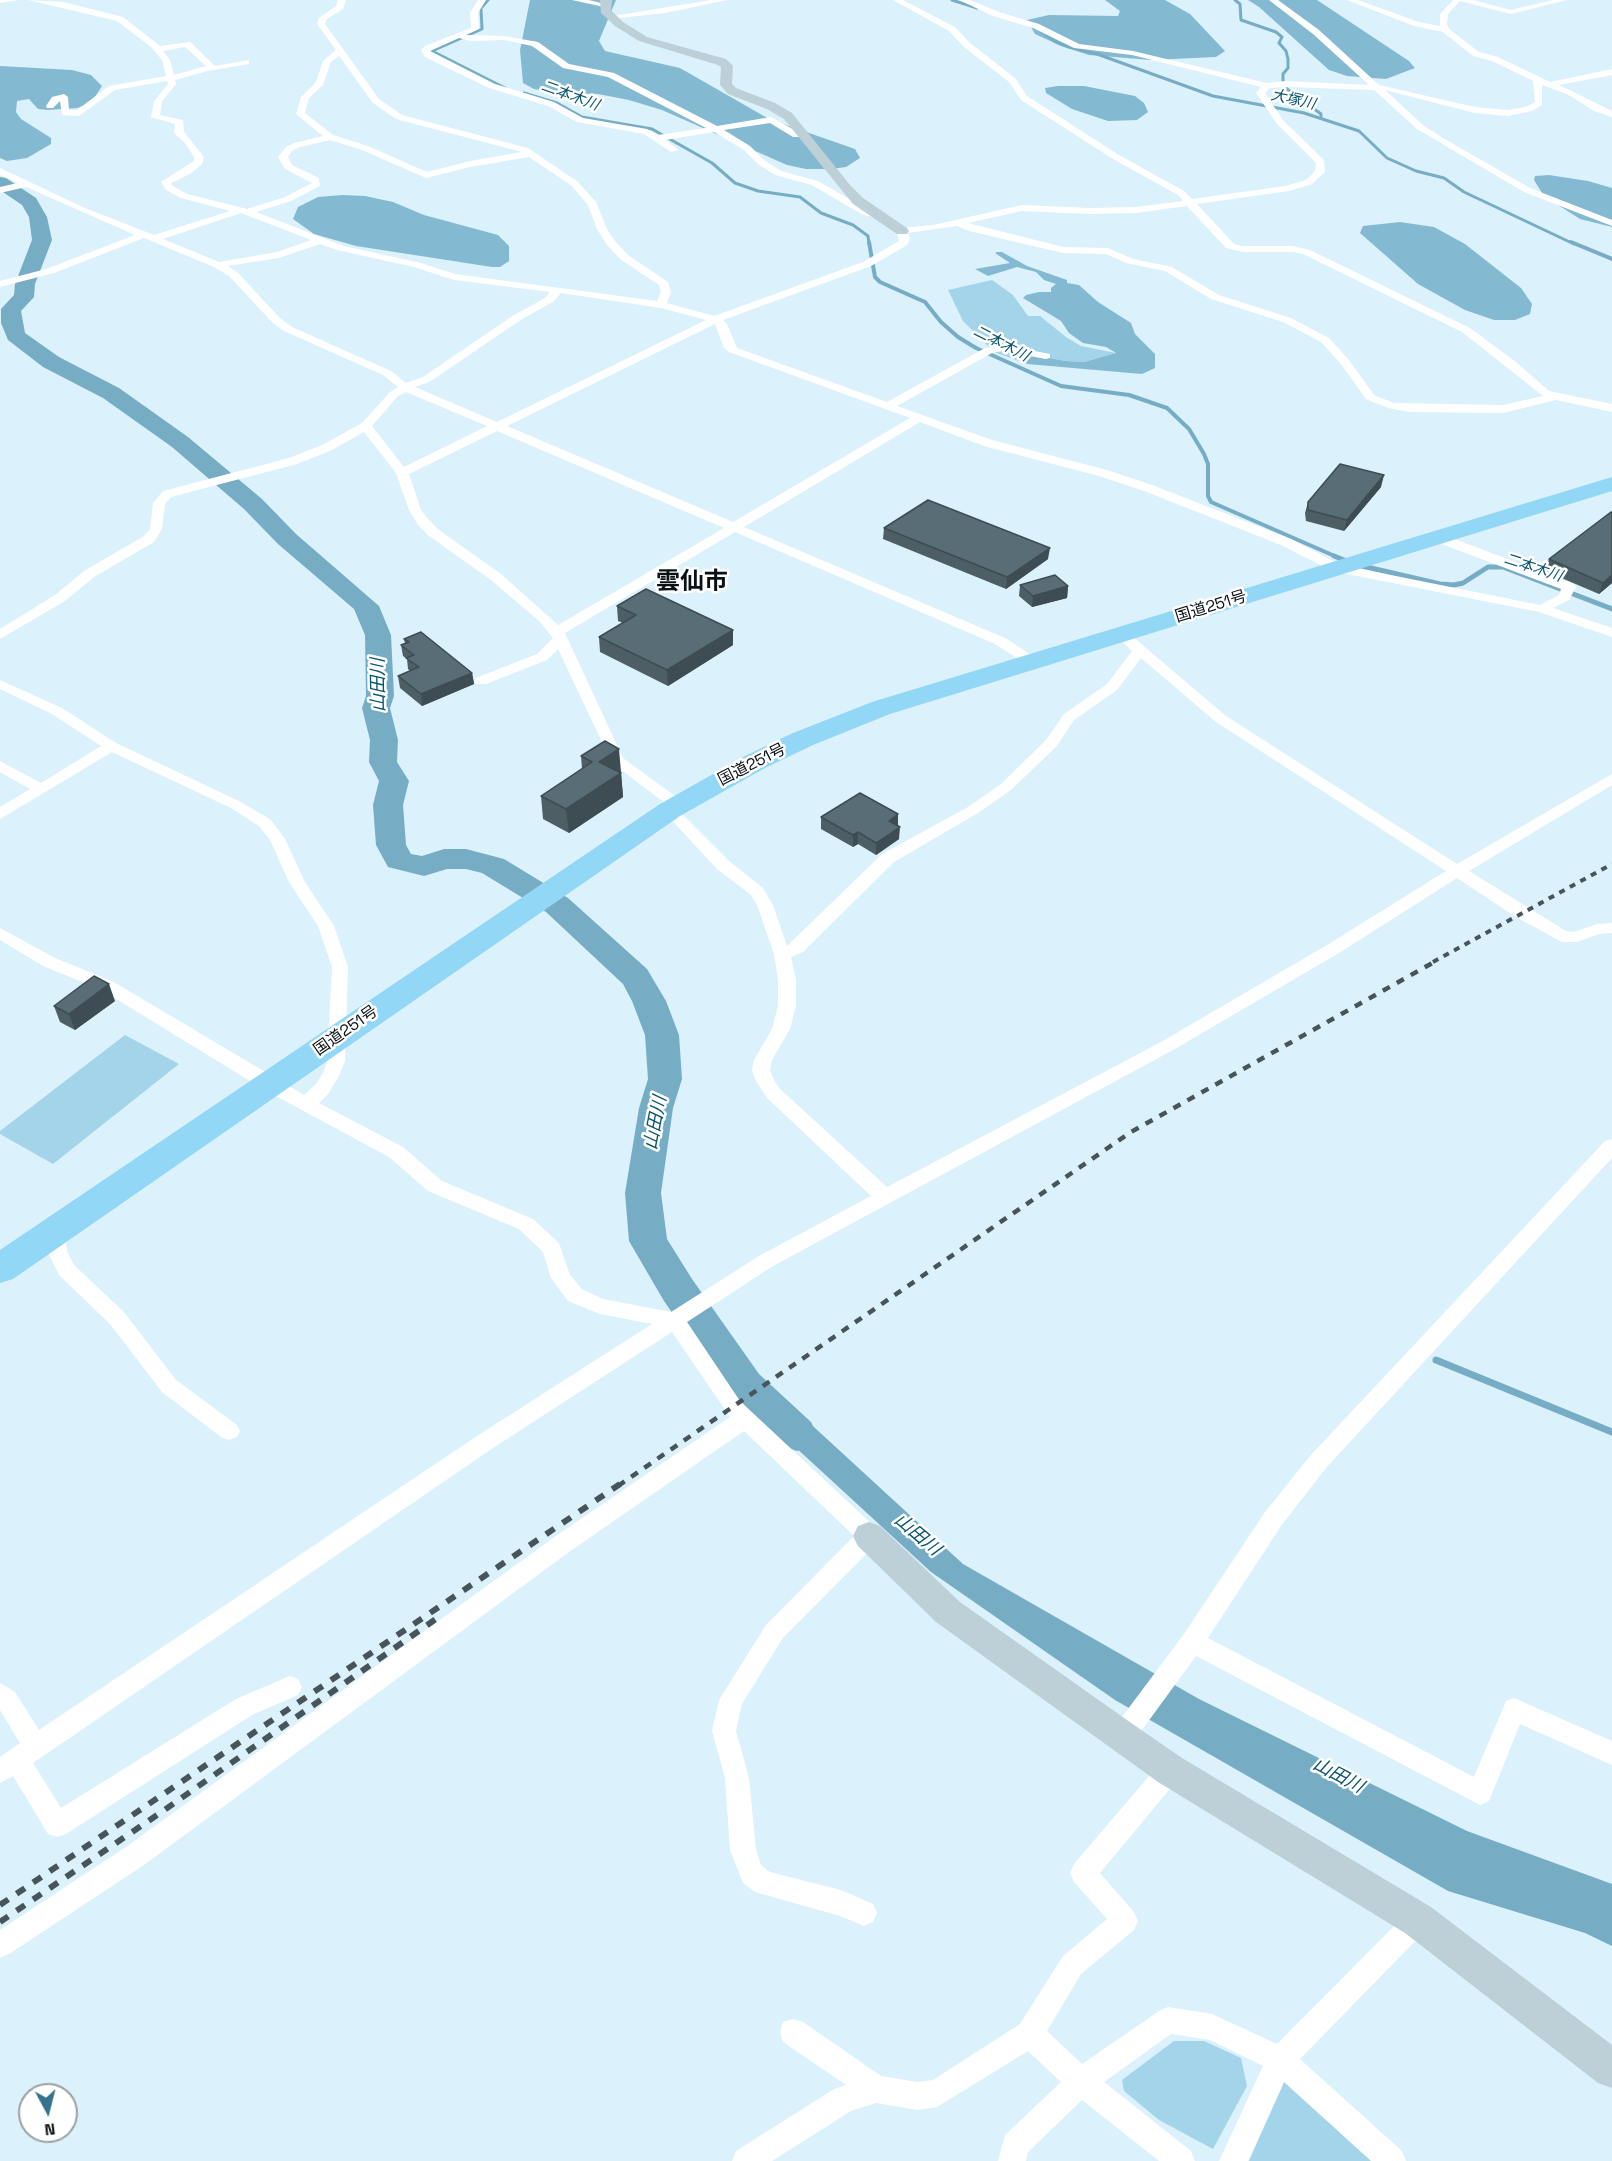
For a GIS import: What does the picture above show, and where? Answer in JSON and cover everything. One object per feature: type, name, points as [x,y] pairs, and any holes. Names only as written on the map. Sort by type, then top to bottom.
[{"type":"highway","name":"国道251号","points":[[0,1269],[550,891],[674,808],[745,767],[803,739],[881,708],[1031,661],[1130,642],[1347,565],[1612,484]]},
{"type":"street","points":[[0,2],[15,0]]},
{"type":"street","points":[[32,0],[63,4],[120,19],[158,49],[166,60],[172,84],[158,101],[155,117],[180,122],[179,133],[199,157],[199,162],[186,172],[166,182],[184,196],[243,212],[318,242],[417,265],[454,277],[614,297],[661,305],[715,319],[722,324],[730,348],[733,350],[988,443],[1103,473],[1148,488],[1347,565],[1542,609],[1612,633]]},
{"type":"street","points":[[342,0],[340,7],[321,21],[339,52],[376,101],[399,117],[517,146],[531,154],[584,192],[593,204],[610,243],[624,257],[664,284],[666,292],[661,305]]},
{"type":"street","points":[[482,0],[474,13],[475,29],[462,37],[432,46],[425,50],[426,52],[492,86],[551,104],[573,117],[640,130],[663,138],[674,150]]},
{"type":"street","points":[[576,0],[607,7],[665,11],[724,0]]},
{"type":"street","points":[[897,0],[952,29],[967,45],[1012,80],[1024,98],[1116,157],[1181,193],[1230,246],[1244,249],[1293,249],[1306,252],[1466,330],[1502,356],[1538,387],[1556,397],[1612,408]]},
{"type":"street","points":[[963,0],[996,14],[1036,26],[1077,46],[1133,53],[1267,86],[1286,84],[1375,86],[1396,89],[1475,110],[1508,113],[1528,110],[1539,103],[1537,80]]},
{"type":"street","points":[[1273,0],[1316,32],[1420,127],[1527,190],[1612,223]]},
{"type":"street","points":[[1351,0],[1417,24],[1446,30]]},
{"type":"street","points":[[1457,0],[1444,14],[1443,24],[1446,30],[1476,54],[1494,58],[1537,80],[1553,84],[1597,109],[1612,114]]},
{"type":"street","points":[[1464,0],[1511,12],[1563,0]]},
{"type":"street","points":[[607,7],[619,24],[644,39],[663,47],[713,58],[728,66],[726,85],[732,91],[781,111],[804,135],[845,189],[876,214],[903,231],[959,223],[1022,208],[1112,212],[1286,189],[1308,182],[1320,172],[1322,162],[1281,122],[1270,107],[1260,93],[1267,86]]},
{"type":"street","points":[[462,37],[504,38],[535,44],[566,66],[611,75],[714,128],[747,148],[761,162],[778,173],[815,183],[866,213],[876,214]]},
{"type":"street","points":[[158,49],[187,44],[212,66],[211,69]]},
{"type":"street","points":[[339,52],[327,61],[320,83],[305,97],[300,114],[330,137],[365,148],[426,176],[470,164],[531,154]]},
{"type":"street","points":[[50,106],[57,98],[64,97],[65,113],[79,113],[112,88],[246,62]]},
{"type":"street","points":[[1553,84],[1612,72]]},
{"type":"street","points":[[663,138],[773,120],[796,135],[804,135]]},
{"type":"street","points":[[4,283],[39,274],[148,237],[288,199],[316,186],[316,180],[288,167],[283,156],[297,145],[330,137]]},
{"type":"street","points":[[0,171],[23,185],[218,265],[233,274],[276,320],[288,329],[387,373],[405,387],[1000,641],[1031,661]]},
{"type":"street","points":[[0,190],[23,185]]},
{"type":"street","points":[[959,223],[973,229],[1063,250],[1108,251],[1130,261],[1168,269],[1215,297],[1287,320],[1325,340],[1345,362],[1370,397],[1392,406],[1503,409],[1556,397]]},
{"type":"street","points":[[402,473],[715,319],[872,262],[903,243],[905,239],[903,231]]},
{"type":"street","points":[[218,265],[279,255],[318,242]]},
{"type":"street","points":[[0,634],[60,598],[89,574],[149,538],[156,530],[159,503],[164,496],[326,448],[366,426],[394,394],[405,387],[427,379],[518,317],[549,300],[557,291]]},
{"type":"street","points":[[1469,328],[1502,352],[1504,355],[1502,356]]},
{"type":"street","points":[[889,406],[984,353],[1003,348],[1046,356]]},
{"type":"street","points":[[481,681],[542,657],[558,635],[919,418]]},
{"type":"street","points":[[366,426],[402,473],[415,510],[434,534],[496,578],[544,618],[558,635],[617,760],[674,808],[723,866],[757,892],[765,905],[782,954],[787,980],[787,1006],[781,1029],[763,1060],[761,1070],[765,1081],[774,1093],[885,1197]]},
{"type":"street","points":[[1436,537],[1566,584],[1567,593],[1542,609]]},
{"type":"street","points":[[782,954],[797,948],[888,858],[940,826],[973,810],[1006,788],[1052,743],[1069,717],[1112,687],[1130,642],[1221,719],[1456,872],[1560,935],[1577,937],[1597,929],[1612,928]]},
{"type":"street","points":[[0,684],[57,711],[111,746],[236,805],[265,823],[277,839],[297,882],[326,926],[340,967],[338,1036],[333,1072],[322,1089],[307,1103]]},
{"type":"street","points":[[0,814],[111,746]]},
{"type":"street","points":[[0,766],[41,789]]},
{"type":"street","points":[[18,1759],[485,1442],[681,1318],[766,1261],[1167,1046],[1333,949],[1612,779]]},
{"type":"street","points":[[0,933],[49,962],[106,985],[269,1084],[396,1152],[435,1186],[526,1224],[552,1248],[561,1278],[576,1295],[600,1306],[681,1318]]},
{"type":"street","points":[[1126,1732],[1188,1646],[1273,1519],[1318,1462],[1612,1146]]},
{"type":"street","points":[[55,1231],[57,1251],[66,1270],[117,1318],[169,1386],[229,1431]]},
{"type":"street","points":[[681,1318],[733,1407],[948,1612],[1126,1732],[1170,1770],[1418,1920],[1612,2069]]},
{"type":"street","points":[[0,1945],[135,1856],[561,1545],[744,1419]]},
{"type":"street","points":[[864,1913],[841,1902],[764,1883],[752,1874],[743,1850],[737,1778],[724,1731],[731,1700],[774,1632],[869,1536]]},
{"type":"street","points":[[1188,1646],[1480,1792],[1514,1709],[1612,1754]]},
{"type":"street","points":[[0,1694],[7,1700],[18,1759],[57,1825],[244,1707],[290,1687]]},
{"type":"street","points":[[793,2031],[876,2089],[917,2096],[937,2092],[1030,2034],[1072,1965],[1125,1921],[1083,1873],[1170,1770]]},
{"type":"street","points":[[1233,2161],[1280,2060],[1418,1920]]},
{"type":"street","points":[[1012,2161],[1015,2145],[1081,2082],[1168,2020],[1212,2027],[1280,2060],[1392,2161]]},
{"type":"street","points":[[1030,2034],[1081,2082],[1181,2161]]},
{"type":"street","points":[[746,2161],[844,2099],[876,2089]]},
{"type":"shaded area","points":[[530,0],[616,0],[599,41],[605,51],[680,68],[769,119],[855,149],[860,158],[846,167],[831,169],[806,169],[787,165],[662,110],[629,100],[598,94],[556,93],[534,89],[523,83],[520,50]]},
{"type":"shaded area","points":[[1105,0],[1165,0],[1190,14],[1225,51],[1216,57],[1151,60],[1089,55],[1035,34],[1027,20],[1049,15],[1118,16],[1120,11]]},
{"type":"shaded area","points":[[1248,0],[1317,0],[1409,61],[1415,68],[1386,79],[1347,76],[1329,70],[1259,7]]},
{"type":"shaded area","points":[[0,66],[72,70],[91,75],[102,86],[91,103],[77,108],[38,109],[29,99],[17,101],[16,112],[21,119],[51,138],[51,144],[27,158],[7,161],[0,158]]},
{"type":"shaded area","points":[[1084,86],[1135,96],[1144,103],[1148,112],[1137,120],[1108,121],[1072,109],[1046,93],[1045,88]]},
{"type":"shaded area","points":[[1549,175],[1588,181],[1612,188],[1612,227],[1580,219],[1544,196],[1534,180],[1535,176]]},
{"type":"shaded area","points":[[365,196],[393,202],[424,215],[498,235],[509,246],[509,261],[500,267],[492,267],[356,246],[314,234],[293,219],[298,207],[318,197]]},
{"type":"shaded area","points":[[1400,222],[1434,227],[1465,244],[1521,288],[1532,304],[1530,314],[1515,320],[1494,320],[1465,310],[1418,284],[1360,233],[1363,226]]},
{"type":"shaded area","points":[[1002,252],[1027,266],[1067,280],[1067,283],[1079,285],[1098,302],[1131,323],[1135,334],[1155,354],[1155,368],[1142,374],[1027,364],[1027,355],[1030,354],[1084,362],[1116,353],[1106,347],[1083,343],[1069,333],[1061,321],[1023,298],[1039,292],[1051,292],[1051,288],[1056,284],[1044,280],[1036,272],[1017,267],[988,276],[975,269],[1010,263],[995,253]]},
{"type":"shaded area","points":[[992,280],[1013,295],[1028,316],[1040,316],[1081,346],[1116,353],[1084,362],[1030,354],[1027,355],[1027,364],[994,352],[963,321],[948,290]]},
{"type":"shaded area","points":[[125,1035],[179,1064],[53,1164],[0,1134],[0,1131]]},
{"type":"shaded area","points":[[1174,2041],[1204,2041],[1241,2058],[1247,2086],[1213,2149],[1159,2120],[1124,2091],[1122,2080]]},
{"type":"shaded area","points":[[1285,2080],[1373,2161],[1249,2161]]},
{"type":"water","points":[[778,1394],[963,1564],[1199,1699],[1467,1831],[1612,1884],[1612,1946],[1585,1933],[1448,1891],[1115,1700],[931,1572],[755,1410]]},
{"type":"building","points":[[1340,464],[1384,475],[1347,520],[1308,510],[1308,502]]},
{"type":"building","points":[[928,500],[1050,548],[1007,577],[884,528]]},
{"type":"building","points":[[1611,512],[1612,575],[1603,583],[1549,559]]},
{"type":"building","points":[[1055,575],[1068,586],[1033,596],[1020,585]]},
{"type":"building","points":[[646,589],[733,630],[667,670],[599,637],[636,615],[617,606]]},
{"type":"building","points":[[421,632],[472,673],[421,694],[398,676],[419,667],[406,658],[414,655],[401,645],[409,642],[404,639]]},
{"type":"building","points":[[605,741],[619,749],[599,762],[621,773],[566,809],[541,796],[592,762],[581,756]]},
{"type":"building","points":[[860,793],[898,814],[889,821],[900,827],[876,843],[858,832],[853,835],[821,817]]},
{"type":"building","points":[[94,976],[109,984],[69,1014],[54,1006]]},
{"type":"waterway","name":"二本木川","points":[[488,0],[481,8],[482,29],[432,51],[505,88]]},
{"type":"waterway","name":"大塚川","points":[[952,0],[977,8]]},
{"type":"waterway","points":[[1235,0],[1240,4],[1241,20],[1276,32],[1282,37],[1279,43],[1286,51],[1288,59],[1288,68],[1283,74],[1283,82]]},
{"type":"waterway","name":"大塚川","points":[[1038,29],[1056,42],[1069,47],[1097,54],[1213,96],[1304,113],[1359,131],[1387,158],[1416,171],[1444,178],[1464,192],[1574,244]]},
{"type":"waterway","points":[[1283,86],[1321,114],[1321,117]]},
{"type":"waterway","name":"二本木川","points":[[524,93],[557,103],[582,117],[652,129],[712,163],[735,183],[758,191],[800,197],[821,213],[853,225],[868,236],[869,244]]},
{"type":"waterway","name":"山田川","points":[[0,182],[29,202],[38,217],[42,240],[25,284],[24,297],[11,309],[11,323],[15,336],[51,362],[111,393],[180,442],[253,504],[287,539],[366,606],[378,635],[380,696],[376,708],[384,740],[383,762],[394,781],[388,805],[391,845],[399,860],[424,866],[444,859],[466,859],[493,866],[557,905],[635,977],[649,1001],[662,1035],[665,1079],[656,1108],[643,1193],[648,1241],[678,1290],[745,1386],[797,1434]]},
{"type":"waterway","name":"二本木川","points":[[869,242],[875,277],[880,282],[925,302],[941,322],[958,337],[976,348],[1061,386],[1129,395],[1167,408],[1189,429],[1204,454],[1208,464],[1208,496],[1211,502],[1337,557]]},
{"type":"waterway","name":"大塚川","points":[[1571,242],[1612,259]]},
{"type":"waterway","name":"二本木川","points":[[1334,556],[1349,562]]},
{"type":"waterway","name":"二本木川","points":[[1358,565],[1440,584],[1454,585],[1463,583],[1488,567],[1503,567],[1612,609]]},
{"type":"waterway","points":[[1436,1360],[1612,1432]]},
{"type":"railway","points":[[1433,962],[1612,864]]},
{"type":"railway","points":[[618,1486],[1131,1132],[1436,961]]},
{"type":"railway","points":[[0,1905],[620,1484]]},
{"type":"railway","points":[[0,1922],[163,1811],[440,1616]]},
{"type":"district","name":"雲仙市","points":[[692,582]]}]
